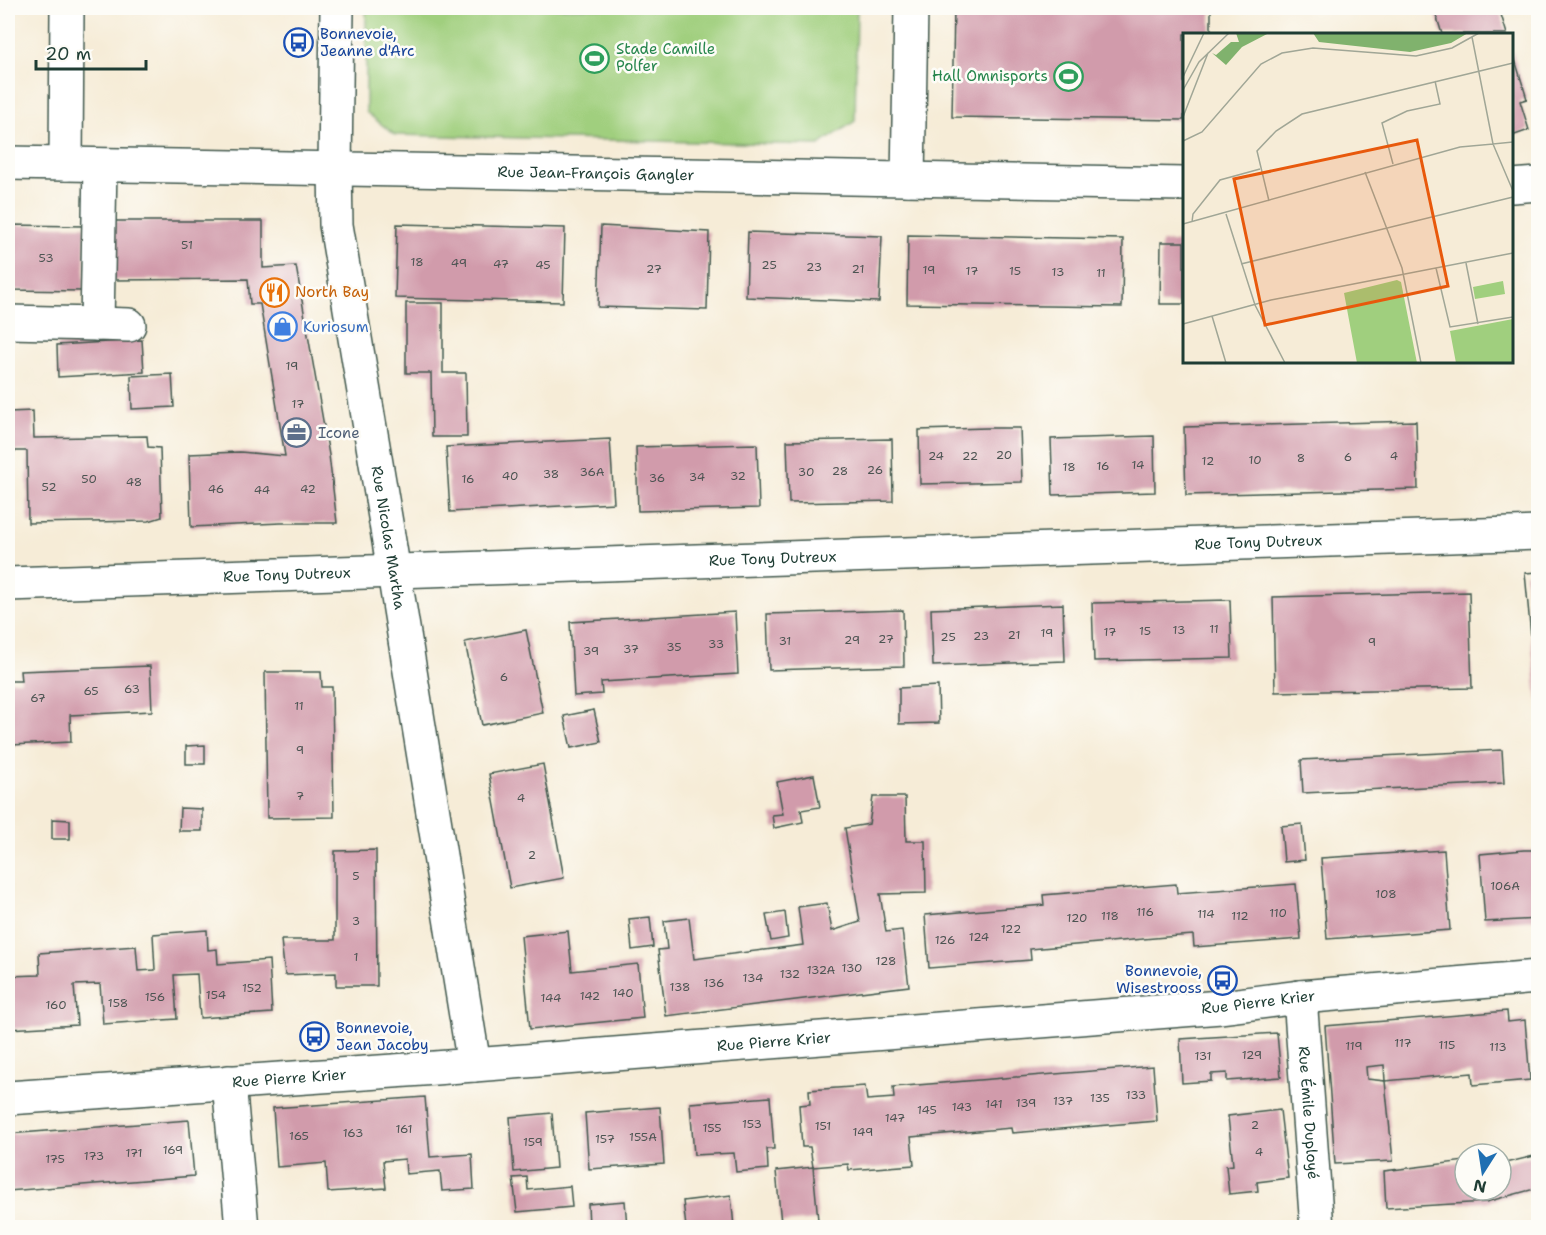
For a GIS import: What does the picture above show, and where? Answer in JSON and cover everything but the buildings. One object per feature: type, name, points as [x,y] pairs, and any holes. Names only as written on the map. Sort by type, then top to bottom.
[{"type":"street","points":[[66,164],[67,8]]},
{"type":"street","name":"Rue Nicolas Martha","points":[[337,8],[334,169],[336,225],[474,1065]]},
{"type":"street","points":[[908,179],[911,8]]},
{"type":"street","name":"Rue Jean-François Gangler","points":[[8,163],[1183,184]]},
{"type":"street","points":[[97,324],[100,165]]},
{"type":"street","points":[[1513,186],[1539,184]]},
{"type":"street","points":[[8,322],[129,325]]},
{"type":"street","name":"Rue Tony Dutreux","points":[[8,584],[1539,532]]},
{"type":"street","name":"Rue Pierre Krier","points":[[8,1098],[474,1065],[1221,1007],[1300,997],[1539,977]]},
{"type":"street","name":"Rue Émile Duployé","points":[[1300,997],[1317,1227]]},
{"type":"street","points":[[229,1082],[242,1227]]},
{"type":"green space","name":"Stade Camille Polfer","points":[[366,8],[857,8],[855,121],[819,145],[395,135],[366,112]]},
{"type":"place","name":"Bonnevoie, Jeanne d'Arc","points":[[299,43]]},
{"type":"place","name":"Stade Camille Polfer","points":[[595,58]]},
{"type":"place","name":"Hall Omnisports","points":[[1069,76]]},
{"type":"place","name":"North Bay","points":[[274,292]]},
{"type":"place","name":"Kuriosum","points":[[282,327]]},
{"type":"place","name":"Icone","points":[[297,433]]},
{"type":"place","name":"Bonnevoie, Wisestrooss","points":[[1223,980]]},
{"type":"place","name":"Bonnevoie, Jean Jacoby","points":[[315,1037]]}]
